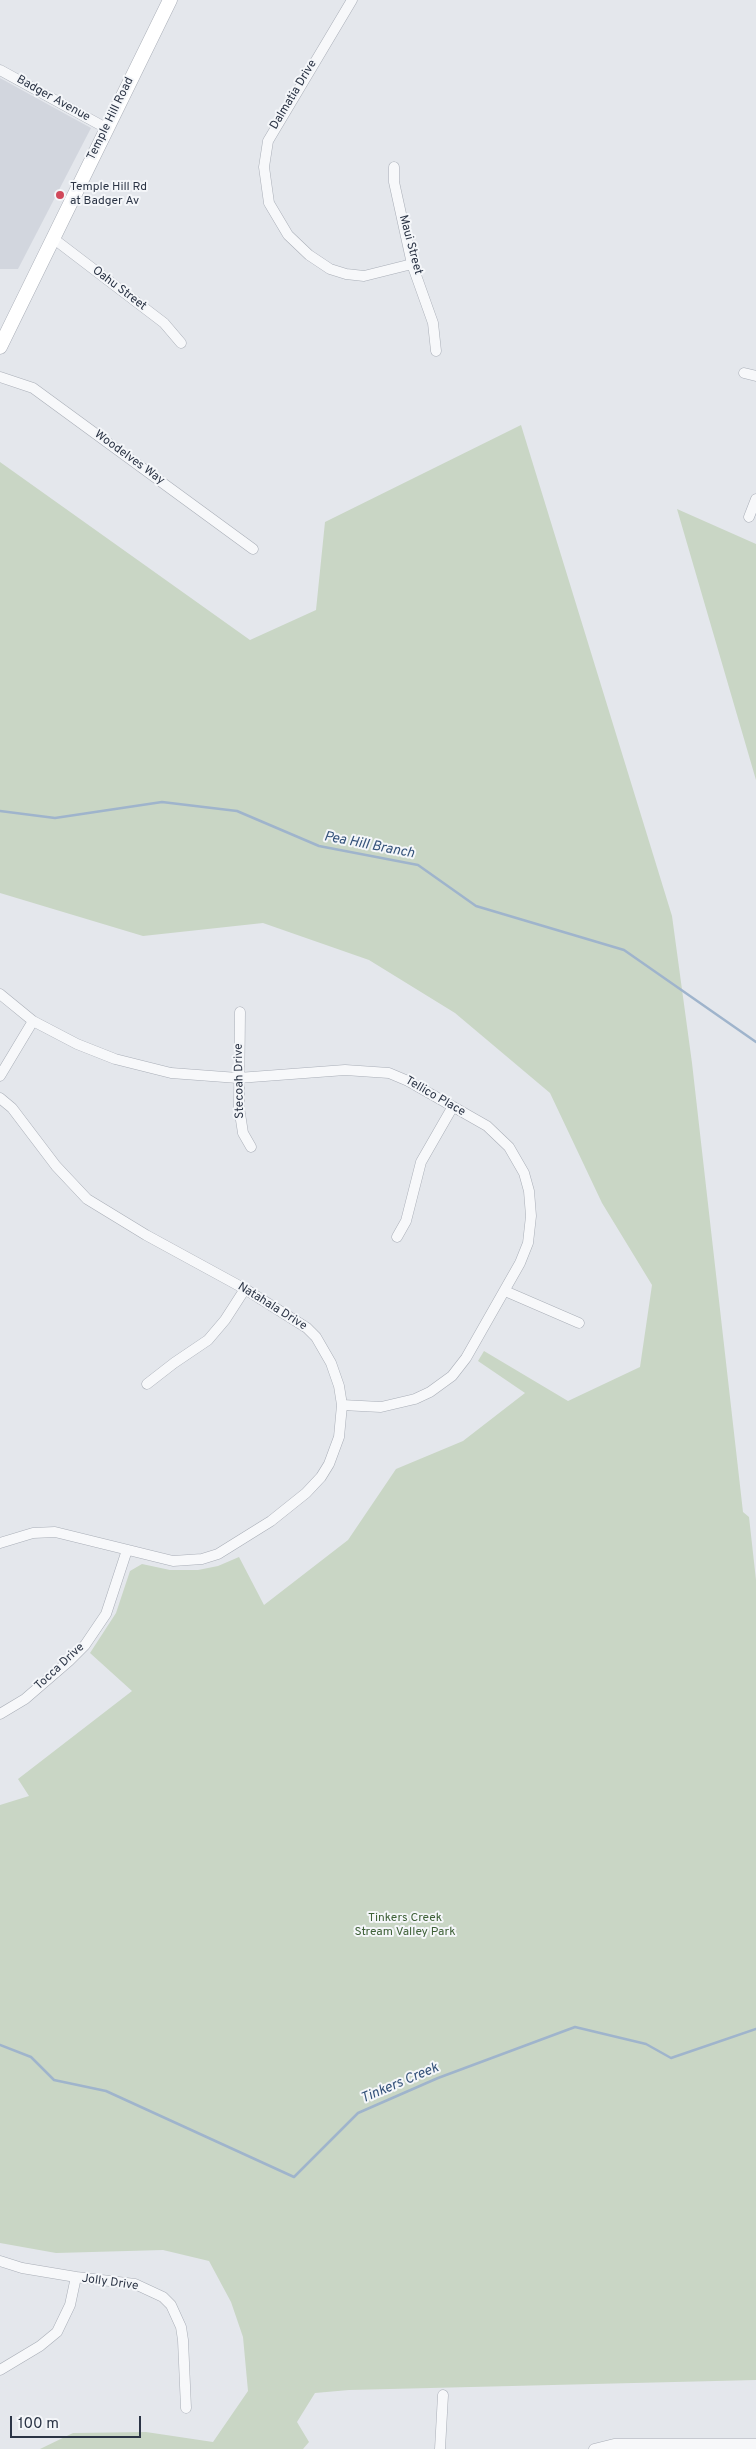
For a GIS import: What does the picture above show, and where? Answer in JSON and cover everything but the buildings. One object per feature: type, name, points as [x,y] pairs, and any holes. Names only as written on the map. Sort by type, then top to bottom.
[{"type":"main road","name":"Temple Hill Road","points":[[0,347],[170,0]]},
{"type":"street","name":"Dalmatia Drive","points":[[352,0],[268,141],[264,167],[268,198],[274,213],[288,235],[309,254],[330,269],[346,274],[364,276],[412,264]]},
{"type":"street","name":"Badger Avenue","points":[[0,70],[106,128]]},
{"type":"street","name":"Maui Street","points":[[394,167],[394,182],[412,264],[430,308],[436,351]]},
{"type":"street","name":"Oahu Street","points":[[54,239],[164,323],[181,344]]},
{"type":"street","points":[[744,373],[756,376]]},
{"type":"street","name":"Woodelves Way","points":[[0,377],[34,388],[253,549]]},
{"type":"street","points":[[749,517],[756,499]]},
{"type":"street","name":"Tellico Place","points":[[0,994],[33,1021],[77,1044],[133,1064],[171,1073],[238,1078],[345,1070],[378,1071],[408,1081],[452,1108],[487,1126],[499,1136],[517,1160],[528,1184],[531,1216],[528,1242],[505,1291],[466,1358],[452,1376],[415,1399],[381,1407],[342,1405]]},
{"type":"street","name":"Stecoah Drive","points":[[240,1012],[238,1078],[240,1120],[243,1133],[251,1147]]},
{"type":"street","points":[[0,1076],[33,1021]]},
{"type":"street","name":"Natahala Drive","points":[[0,1098],[12,1108],[56,1166],[87,1199],[146,1236],[245,1289],[307,1328],[316,1338],[336,1373],[342,1405],[339,1437],[329,1464],[321,1477],[306,1493],[251,1535],[218,1554],[185,1562],[126,1550],[55,1532],[27,1534],[0,1543]]},
{"type":"street","points":[[397,1237],[406,1221],[421,1162],[452,1108]]},
{"type":"street","points":[[147,1384],[208,1340],[225,1320],[245,1289]]},
{"type":"street","points":[[505,1291],[579,1323]]},
{"type":"street","name":"Tocca Drive","points":[[0,1714],[25,1699],[85,1645],[106,1614],[126,1550]]},
{"type":"street","name":"Jolly Drive","points":[[0,2261],[22,2268],[76,2278],[135,2284],[163,2297],[171,2305],[181,2327],[186,2408]]},
{"type":"street","points":[[0,2370],[40,2346],[56,2332],[70,2305],[76,2278]]},
{"type":"street","points":[[440,2449],[442,2395]]},
{"type":"street","points":[[594,2449],[614,2444],[673,2447],[756,2444]]},
{"type":"shaded area","points":[[0,78],[91,128],[18,269],[0,269]]},
{"type":"green space","name":"Tinkers Creek Stream Valley Park","points":[[521,425],[672,916],[692,1063],[743,1512],[749,1517],[756,1580],[756,2380],[349,2390],[315,2393],[297,2422],[309,2442],[303,2449],[40,2449],[73,2433],[146,2432],[213,2442],[248,2391],[243,2337],[231,2302],[209,2261],[163,2250],[56,2253],[0,2243],[0,1805],[29,1796],[18,1779],[132,1691],[90,1653],[116,1613],[130,1571],[142,1564],[170,1570],[198,1570],[218,1566],[239,1557],[264,1605],[348,1540],[396,1469],[463,1441],[525,1393],[478,1361],[484,1351],[568,1401],[640,1367],[652,1285],[602,1203],[550,1093],[455,1013],[369,960],[263,923],[143,936],[0,893],[0,462],[250,640],[316,610],[325,522]]},
{"type":"green space","points":[[677,509],[756,544],[756,780]]},
{"type":"waterway","name":"Pea Hill Branch","points":[[0,811],[55,818],[162,802],[237,811],[319,846],[418,865],[476,906],[624,950],[756,1042]]},
{"type":"waterway","name":"Tinkers Creek","points":[[0,2045],[31,2057],[54,2080],[106,2091],[294,2177],[358,2113],[438,2078],[575,2027],[646,2044],[671,2058],[756,2029]]},
{"type":"place","name":"Temple Hill Rd at Badger Av","points":[[60,195]]}]
